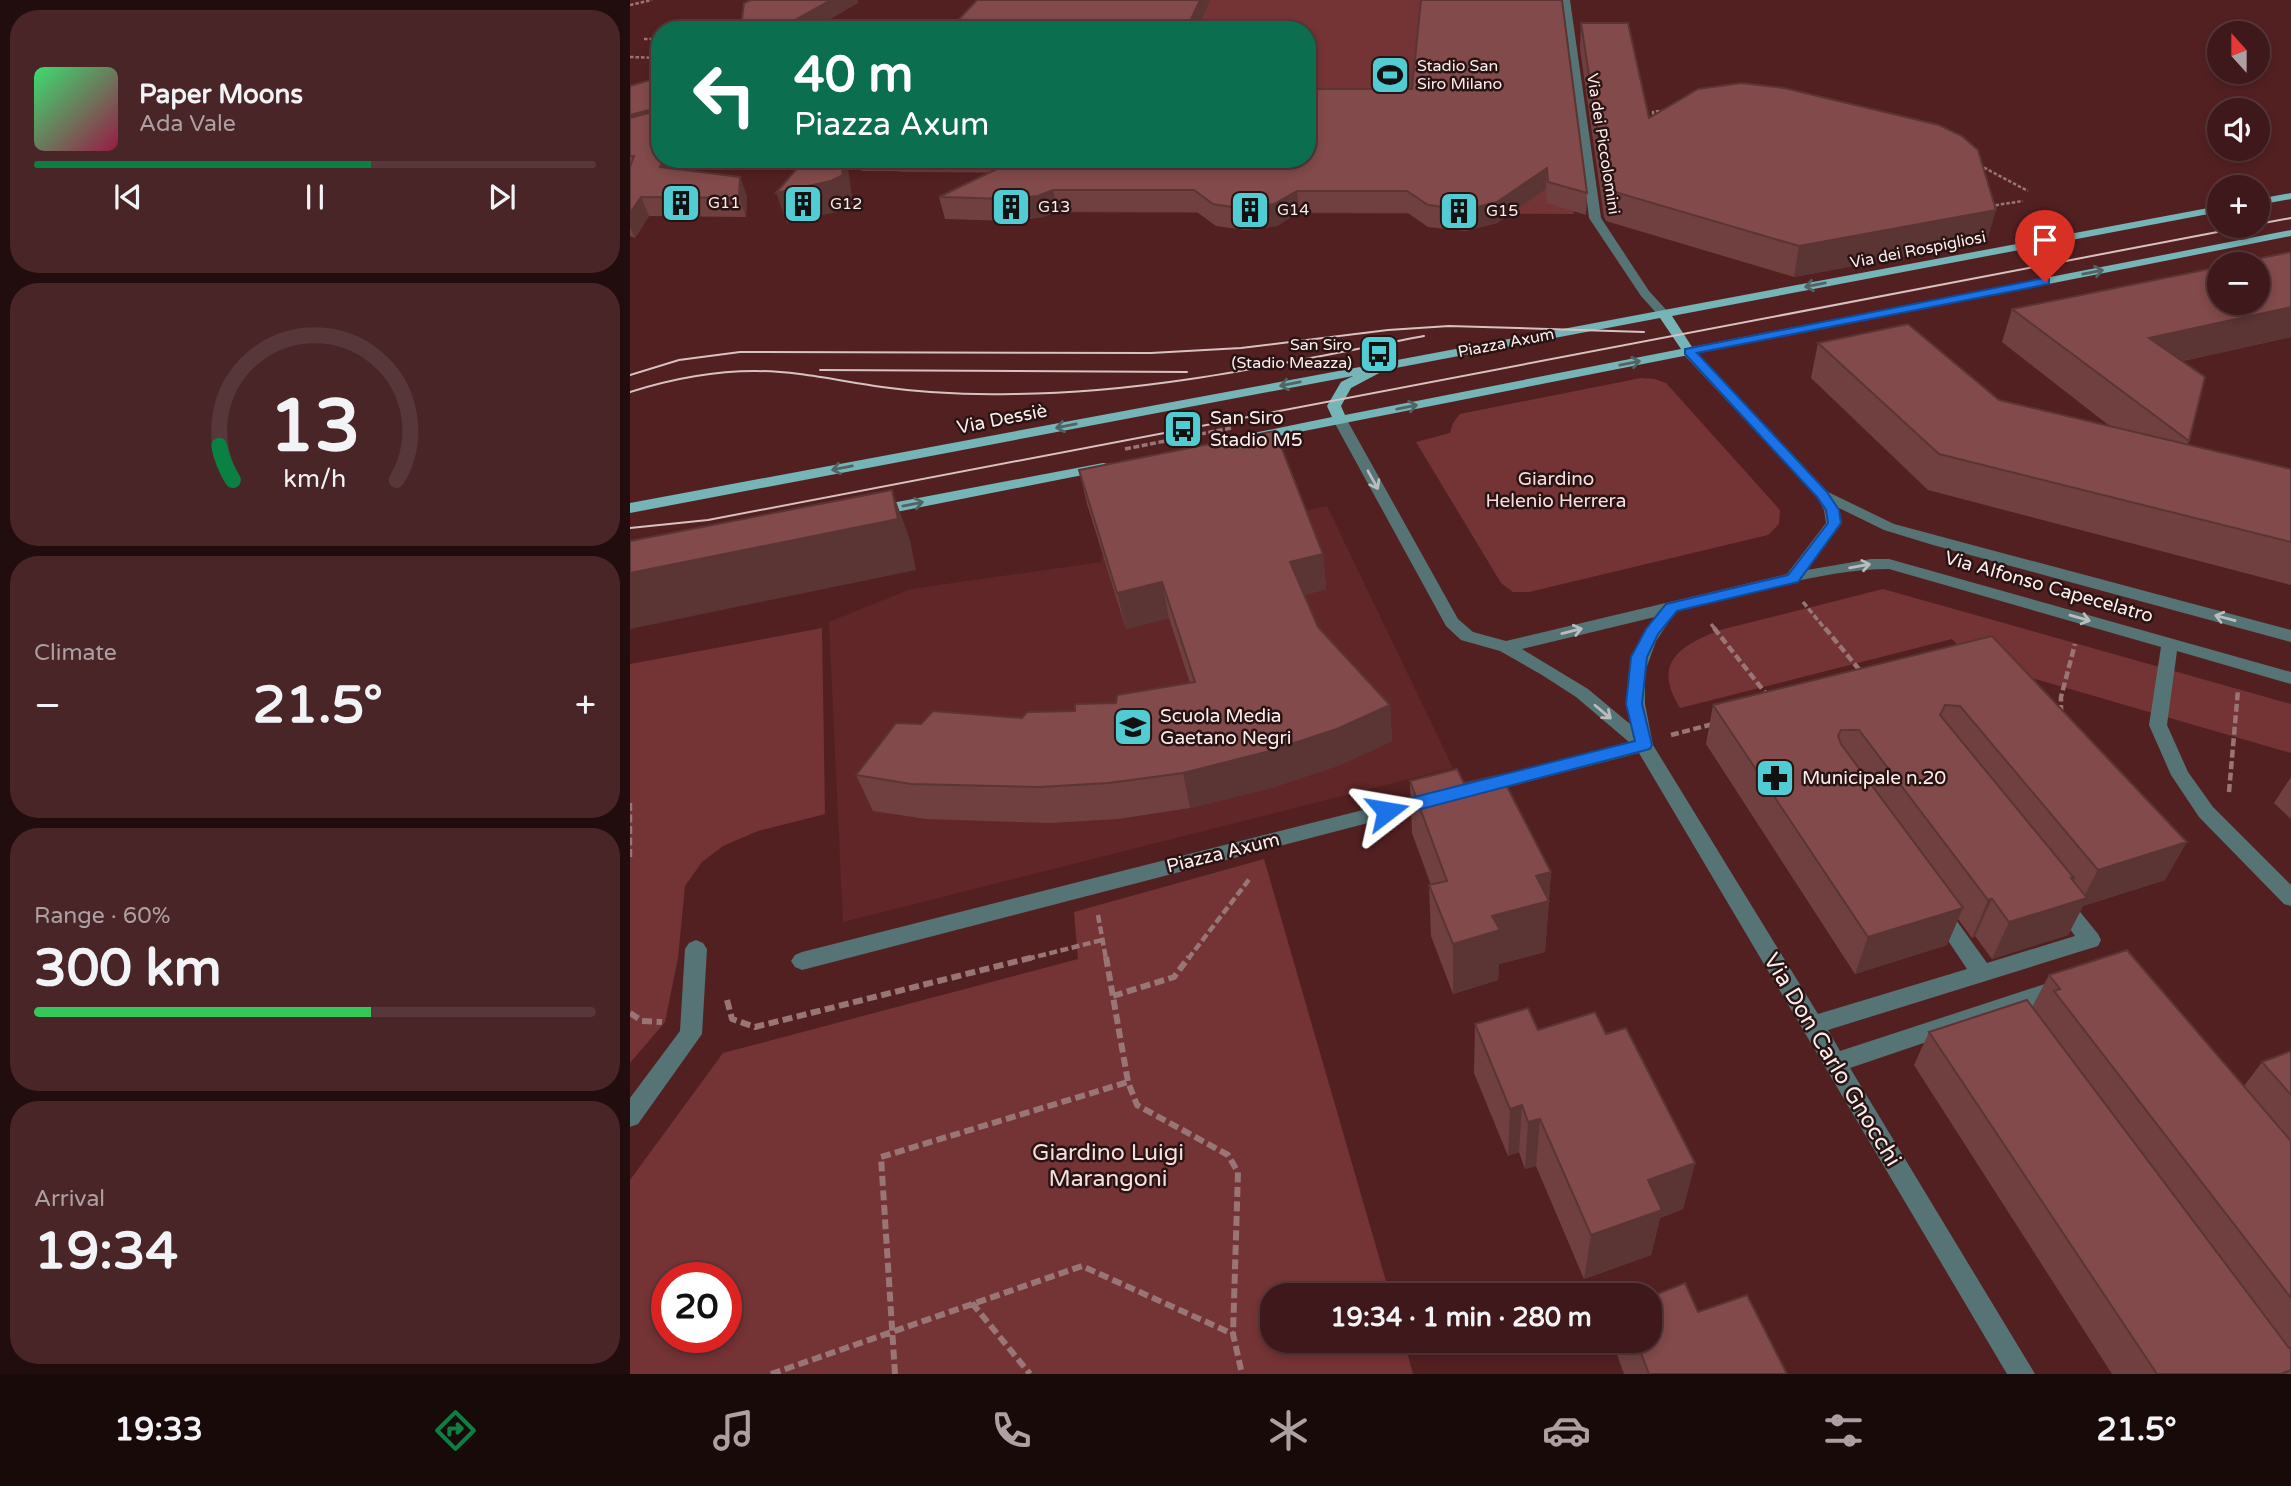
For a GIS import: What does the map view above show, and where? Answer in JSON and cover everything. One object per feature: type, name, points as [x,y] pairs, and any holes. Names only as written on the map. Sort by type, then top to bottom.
[{"type":"main road","points":[[2270,200],[2291,196]]},
{"type":"main road","name":"Via dei Rospigliosi","points":[[1664,314],[2207,211]]},
{"type":"main road","points":[[1239,433],[1340,420],[2291,233]]},
{"type":"main road","points":[[1664,314],[1689,352]]},
{"type":"main road","name":"Piazza Axum","points":[[1340,420],[1334,406],[1346,385],[1381,367],[1664,314]]},
{"type":"main road","name":"Via Dessiè","points":[[630,508],[1381,367]]},
{"type":"main road","points":[[862,514],[1123,456]]},
{"type":"street","name":"Via dei Piccolomini","points":[[1566,0],[1595,218],[1646,293],[1664,314]]},
{"type":"street","points":[[1506,648],[1793,578],[1835,523],[1832,510],[1823,495],[1689,352]]},
{"type":"street","points":[[1340,420],[1452,622],[1467,636],[1506,648],[1582,693],[1644,745]]},
{"type":"street","name":"Via Alfonso Capecelatro","points":[[1823,495],[1889,527],[1938,542],[2291,636]]},
{"type":"street","name":"Via Alfonso Capecelatro","points":[[1793,578],[1871,564],[1889,564],[2291,678]]},
{"type":"street","points":[[1644,745],[1634,704],[1637,669],[1651,632],[1671,607]]},
{"type":"street","points":[[2170,643],[2158,725],[2180,775],[2206,812],[2291,898]]},
{"type":"street","name":"Piazza Axum","points":[[802,961],[1644,745]]},
{"type":"street","name":"Via Don Carlo Gnocchi","points":[[1644,745],[2021,1374]]},
{"type":"street","points":[[1811,1026],[2091,940],[2048,887]]},
{"type":"street","points":[[1927,896],[1982,972]]},
{"type":"street","points":[[630,1116],[691,1034],[696,949]]},
{"type":"street","points":[[1834,1063],[2078,982]]},
{"type":"street","points":[[2005,1006],[2030,1040]]},
{"type":"path","points":[[630,5],[652,0]]},
{"type":"path","points":[[644,38],[651,38]]},
{"type":"path","points":[[630,57],[651,58]]},
{"type":"path","points":[[1655,124],[1653,112],[1678,109]]},
{"type":"path","points":[[1972,161],[2028,191]]},
{"type":"path","points":[[1982,208],[2023,201]]},
{"type":"path","points":[[1123,456],[1239,433]]},
{"type":"path","points":[[1805,602],[1863,674]]},
{"type":"path","points":[[1711,624],[1770,699]]},
{"type":"path","points":[[2061,717],[2061,697],[2077,633]]},
{"type":"path","points":[[2232,747],[2240,678]]},
{"type":"path","points":[[1644,745],[1686,729],[1726,721]]},
{"type":"path","points":[[630,803],[630,857]]},
{"type":"path","points":[[1113,996],[1174,977],[1264,859],[1287,837]]},
{"type":"path","points":[[1093,886],[1128,1082],[1137,1105],[1228,1155],[1238,1172],[1233,1334],[1242,1374]]},
{"type":"path","points":[[727,999],[732,1019],[755,1027],[1102,940]]},
{"type":"path","points":[[630,1013],[642,1021],[670,1023]]},
{"type":"path","points":[[895,1374],[881,1157],[1128,1082]]},
{"type":"path","points":[[771,1374],[1082,1266],[1233,1334]]},
{"type":"path","points":[[972,1303],[1030,1374]]},
{"type":"shaded area","name":"Scuola Media Gaetano Negri","points":[[1327,506],[1453,768],[843,922],[829,622],[911,589],[1102,562],[1101,556]]},
{"type":"green space","points":[[1024,0],[1550,0],[1574,214],[1008,212],[1030,173],[899,172],[902,168],[1316,168],[1316,21],[1009,21]]},
{"type":"green space","name":"Giardino Helenio Herrera","points":[[1641,378],[1666,383],[1780,510],[1779,524],[1768,535],[1529,592],[1513,592],[1501,583],[1416,442],[1450,433],[1460,414]]},
{"type":"green space","points":[[1883,589],[2291,704],[2291,753],[1973,661],[1952,639],[1680,708],[1672,692],[1670,668],[1674,658],[1693,643],[1720,630]]},
{"type":"green space","points":[[822,628],[825,814],[758,831],[723,846],[702,862],[685,886],[678,958],[665,1022],[630,1063],[630,664]]},
{"type":"green space","name":"Giardino Luigi Marangoni","points":[[1264,859],[1387,1283],[1260,1283],[1260,1353],[1407,1353],[1413,1374],[630,1374],[630,1180],[723,1053],[1078,959],[1074,912]]},
{"type":"building","points":[[751,0],[831,0],[793,21],[742,21],[744,3]]},
{"type":"building","points":[[977,0],[1200,0],[1190,21],[957,21]]},
{"type":"building","points":[[1421,0],[1562,0],[1587,193],[1548,182],[1547,168],[1497,202],[1466,210],[1428,205],[1407,191],[1297,191],[1274,204],[1244,209],[1213,204],[1194,190],[1053,190],[1038,196],[1007,199],[939,197],[999,168],[1316,168],[1316,89],[1412,89]]},
{"type":"building","points":[[1581,23],[1628,23],[1649,118],[1698,89],[1741,83],[1784,88],[1939,125],[1962,136],[1978,150],[1996,210],[1799,246],[1608,190]]},
{"type":"building","points":[[651,80],[651,168],[740,177],[739,198],[641,197],[630,213],[630,167],[634,156],[630,156],[630,118],[649,113],[649,110],[630,115],[630,86]]},
{"type":"building","points":[[797,168],[842,168],[843,175],[831,181],[776,193]]},
{"type":"building","points":[[2291,252],[2291,307],[2270,312],[2270,256]]},
{"type":"building","points":[[2207,269],[2207,315],[2254,315],[2149,338],[2205,377],[2189,441],[2012,309]]},
{"type":"building","points":[[1908,324],[1999,400],[2291,469],[2291,542],[1939,454],[1818,343]]},
{"type":"building","points":[[1275,431],[1323,554],[1290,562],[1318,627],[1390,705],[1337,729],[1266,752],[1183,773],[1109,783],[1039,787],[911,784],[856,775],[896,723],[921,724],[933,711],[1022,718],[1027,712],[1075,711],[1075,704],[1116,703],[1117,695],[1195,682],[1162,582],[1117,593],[1079,470]]},
{"type":"building","points":[[892,490],[898,519],[630,573],[630,541]]},
{"type":"building","points":[[1992,636],[2187,842],[2098,870],[1960,706],[1945,705],[1940,715],[2074,878],[2071,878],[2087,898],[2009,922],[1992,899],[1988,900],[1859,730],[1841,730],[1838,736],[1841,744],[1963,908],[1868,937],[1713,705]]},
{"type":"building","points":[[1457,769],[1464,783],[1501,775],[1551,872],[1536,876],[1549,901],[1492,916],[1500,930],[1453,944],[1429,885],[1447,881],[1410,781]]},
{"type":"building","points":[[2127,950],[2291,1141],[2291,1298],[2054,991],[2060,989],[2049,975]]},
{"type":"building","points":[[2027,1000],[2291,1348],[2291,1370],[2281,1374],[2157,1374],[1929,1032]]},
{"type":"building","points":[[1528,1008],[1538,1030],[1595,1012],[1606,1034],[1626,1028],[1695,1163],[1648,1180],[1662,1210],[1591,1235],[1540,1119],[1528,1122],[1522,1105],[1510,1109],[1475,1024]]},
{"type":"building","points":[[2291,1051],[2291,1095],[2262,1062]]},
{"type":"building","points":[[1685,1283],[1698,1312],[1747,1295],[1787,1374],[1649,1374],[1641,1353],[1662,1353],[1662,1292]]},
{"type":"tram line","points":[[2270,222],[2291,218]]},
{"type":"tram line","points":[[630,528],[708,520],[2207,234]]},
{"type":"tram line","points":[[630,375],[679,360],[740,352],[1151,353],[1241,348],[1388,330],[1449,326],[1644,332]]},
{"type":"tram line","points":[[630,392],[692,377],[755,371],[803,374],[931,392],[1066,392],[1169,382],[1271,366],[1424,336]]},
{"type":"tram line","points":[[820,370],[1187,372]]},
{"type":"place","name":"Stadio San Siro Milano","points":[[1390,75]]},
{"type":"place","name":"G11","points":[[681,203]]},
{"type":"place","name":"G12","points":[[803,204]]},
{"type":"place","name":"G13","points":[[1011,207]]},
{"type":"place","name":"G14","points":[[1250,210]]},
{"type":"place","name":"G15","points":[[1459,211]]},
{"type":"place","name":"San Siro (Stadio Meazza)","points":[[1379,354]]},
{"type":"place","name":"San Siro Stadio M5","points":[[1183,429]]},
{"type":"place","name":"Scuola Media Gaetano Negri","points":[[1133,727]]},
{"type":"place","name":"Municipale n.20","points":[[1775,778]]},
{"type":"route","points":[[1387,811],[1644,745],[1634,704],[1639,657],[1651,632],[1671,607],[1793,578],[1835,523],[1832,510],[1823,495],[1689,352],[2045,282]]}]
